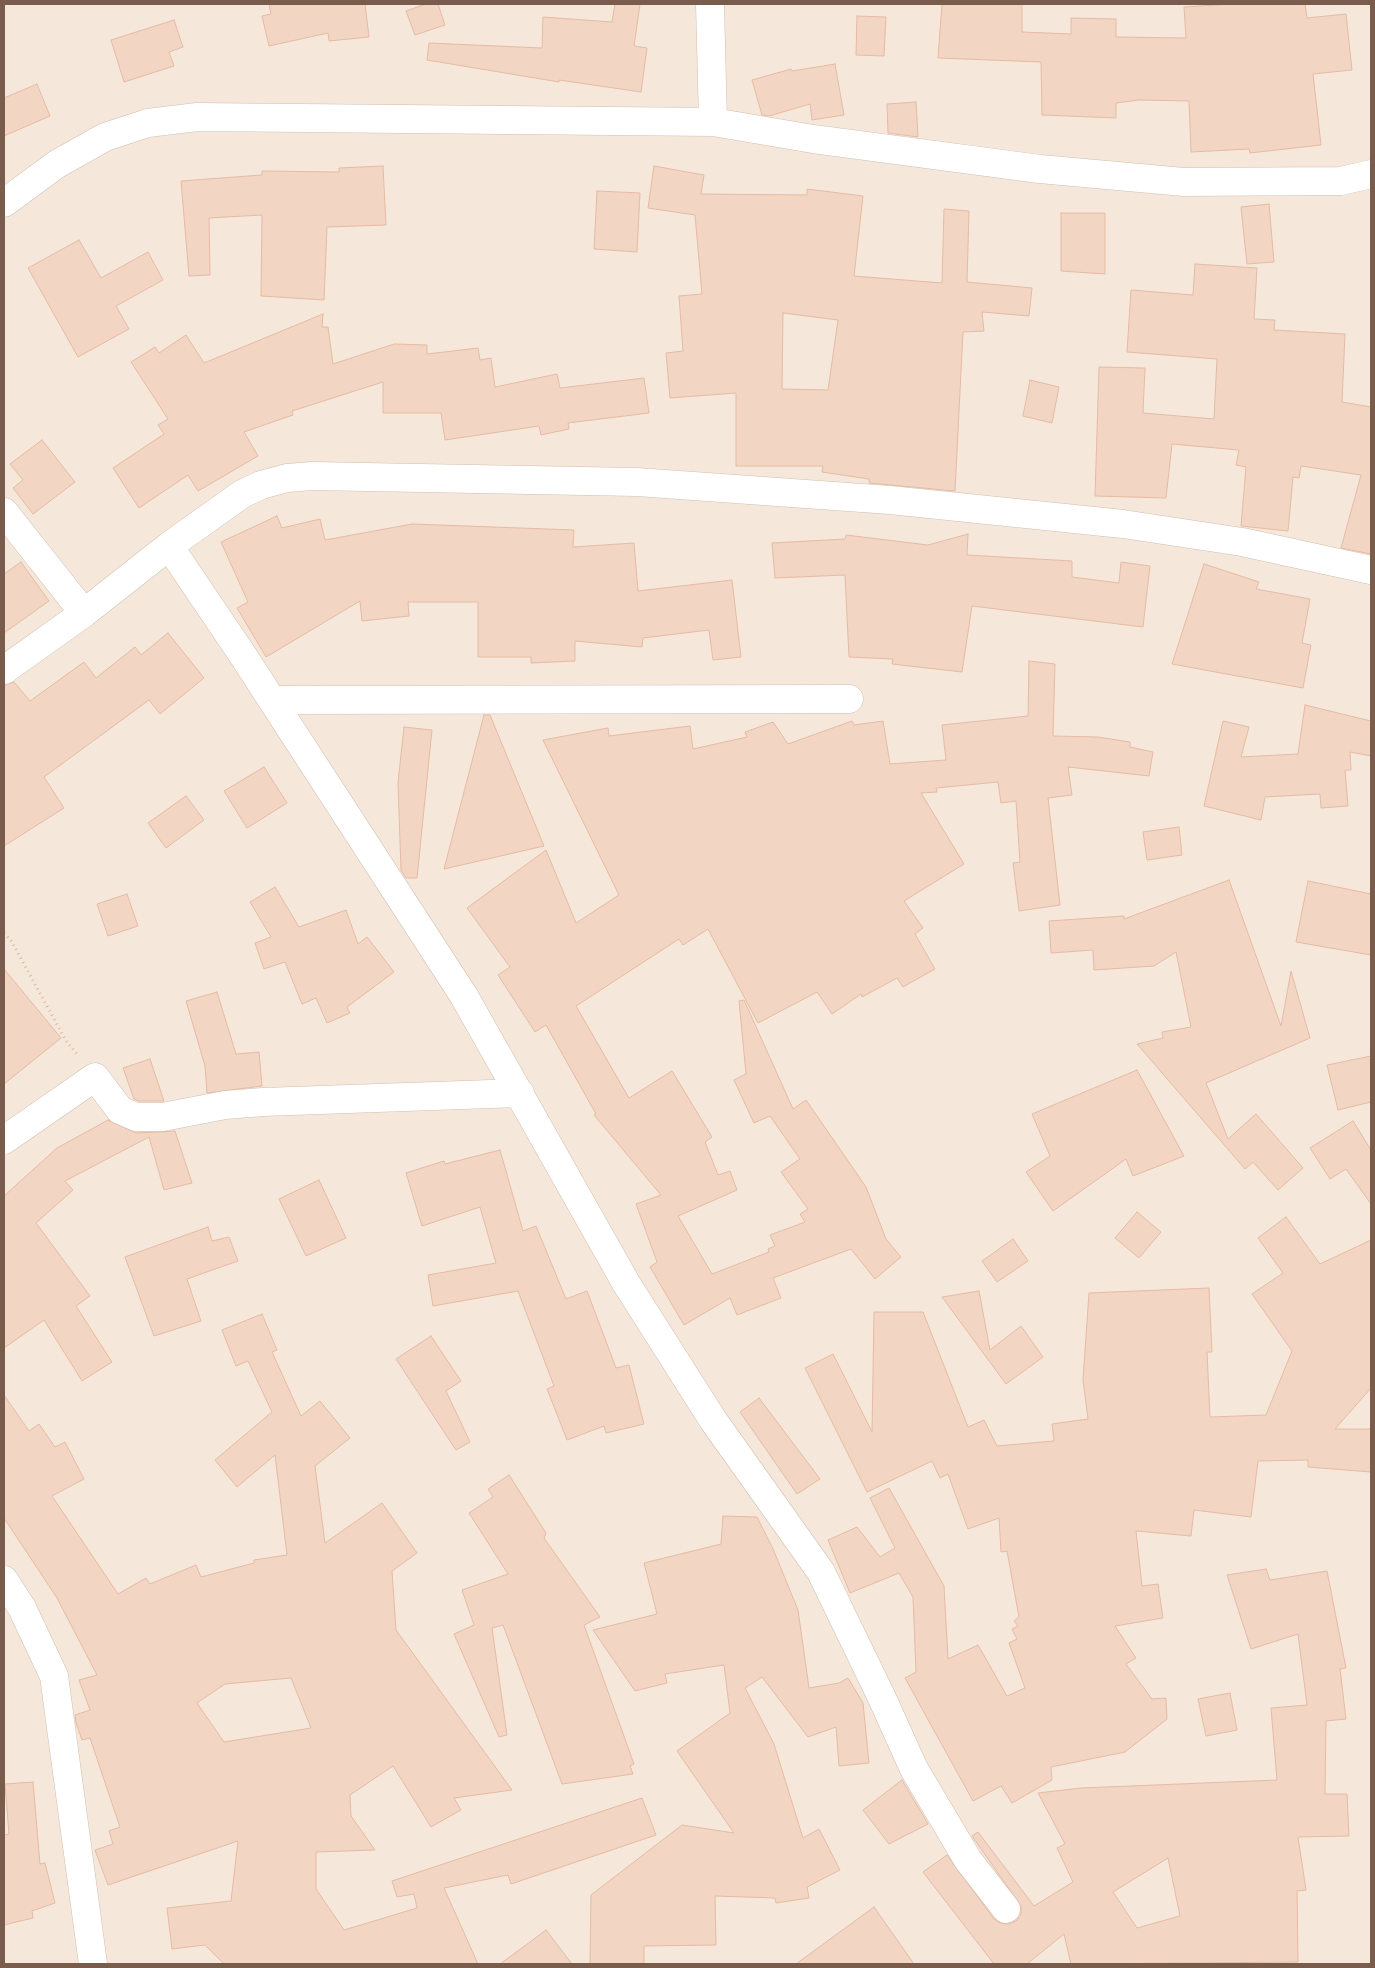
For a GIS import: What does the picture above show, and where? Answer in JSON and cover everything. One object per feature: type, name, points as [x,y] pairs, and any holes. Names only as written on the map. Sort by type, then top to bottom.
[{"type":"street","points":[[710,4],[713,122]]},
{"type":"street","points":[[4,203],[57,164],[105,137],[148,123],[197,117],[713,122],[823,141],[1040,168],[1184,182],[1341,181],[1371,174]]},
{"type":"street","points":[[4,670],[84,613],[169,546],[242,494],[261,485],[287,478],[312,476],[627,481],[890,500],[1124,524],[1242,542],[1371,570]]},
{"type":"street","points":[[4,512],[84,613]]},
{"type":"street","points":[[169,546],[272,700],[464,996],[626,1283],[713,1420],[821,1572],[914,1769],[968,1860],[1006,1909]]},
{"type":"street","points":[[272,700],[849,699]]},
{"type":"street","points":[[4,1140],[95,1077],[120,1110],[136,1118],[163,1117],[225,1105],[263,1102],[520,1093]]},
{"type":"street","points":[[4,1580],[22,1608],[54,1676],[93,1964]]},
{"type":"path","points":[[4,933],[12,942],[66,1041],[95,1077]]},
{"type":"shaded area","points":[[4,4],[1371,4],[1371,1964],[4,1964]]},
{"type":"building","points":[[269,4],[365,4],[369,37],[329,41],[328,33],[269,46],[262,16],[271,14]]},
{"type":"building","points":[[426,4],[438,4],[445,25],[415,35],[406,11]]},
{"type":"building","points":[[615,4],[640,4],[634,46],[647,48],[641,92],[559,80],[559,82],[427,60],[429,43],[542,48],[543,17],[612,22]]},
{"type":"building","points":[[942,4],[1022,4],[1022,32],[1071,34],[1071,18],[1116,19],[1116,37],[1186,38],[1184,7],[1232,4],[1305,4],[1307,18],[1346,14],[1352,70],[1313,74],[1321,145],[1250,153],[1249,149],[1191,152],[1189,101],[1139,100],[1116,103],[1116,118],[1042,115],[1041,62],[938,58]]},
{"type":"building","points":[[857,16],[886,17],[884,56],[856,55]]},
{"type":"building","points":[[174,20],[183,47],[169,52],[174,66],[124,82],[111,40]]},
{"type":"building","points":[[835,64],[844,115],[812,120],[810,104],[769,116],[762,115],[752,80],[791,69],[792,71]]},
{"type":"building","points":[[37,84],[50,116],[4,136],[4,98]]},
{"type":"building","points":[[916,102],[918,137],[888,133],[887,104]]},
{"type":"building","points":[[383,166],[386,225],[327,227],[324,300],[261,296],[262,215],[209,218],[210,275],[189,276],[181,181],[262,175],[262,171],[339,172],[339,168]]},
{"type":"building","points":[[654,166],[704,175],[701,194],[807,195],[807,189],[863,196],[854,276],[942,283],[944,209],[969,211],[967,282],[1032,288],[1029,316],[982,312],[984,331],[963,332],[955,491],[869,483],[869,479],[822,472],[823,466],[736,466],[736,393],[670,398],[666,353],[683,351],[679,296],[702,294],[695,215],[648,208]],"holes":[[[783,313],[838,320],[828,390],[782,389]]]},
{"type":"building","points":[[597,191],[640,193],[637,252],[594,249]]},
{"type":"building","points":[[1269,204],[1274,262],[1247,264],[1241,207]]},
{"type":"building","points":[[1061,213],[1105,213],[1105,274],[1061,271]]},
{"type":"building","points":[[79,240],[101,278],[148,252],[163,280],[116,306],[129,329],[78,357],[28,268]]},
{"type":"building","points":[[1195,264],[1257,268],[1254,319],[1275,320],[1274,330],[1345,334],[1342,402],[1371,407],[1371,554],[1341,548],[1361,475],[1301,466],[1299,478],[1293,477],[1288,531],[1241,526],[1246,467],[1236,465],[1239,450],[1172,444],[1166,498],[1095,496],[1099,367],[1145,368],[1143,413],[1214,419],[1217,359],[1127,352],[1131,290],[1193,295]]},
{"type":"building","points":[[323,314],[322,327],[328,327],[333,364],[394,344],[427,345],[427,354],[478,348],[480,360],[491,358],[495,387],[557,374],[560,388],[644,378],[649,413],[568,423],[569,429],[541,435],[539,426],[445,440],[441,413],[383,413],[383,382],[292,411],[293,415],[244,432],[258,456],[198,491],[188,475],[139,508],[113,468],[164,434],[158,425],[168,419],[131,362],[155,347],[159,353],[186,335],[204,363]]},
{"type":"building","points":[[1030,380],[1059,387],[1052,423],[1023,416]]},
{"type":"building","points":[[42,440],[75,482],[33,514],[13,488],[23,480],[10,464]]},
{"type":"building","points":[[277,516],[282,528],[320,519],[325,540],[412,524],[574,530],[573,547],[634,543],[638,591],[732,580],[741,657],[713,660],[709,630],[643,638],[642,647],[575,641],[575,661],[531,663],[531,657],[478,657],[478,602],[408,602],[409,616],[362,621],[360,601],[266,657],[237,608],[248,602],[221,542]]},
{"type":"building","points":[[968,534],[967,555],[1072,561],[1072,577],[1119,583],[1121,562],[1150,566],[1143,627],[972,606],[962,672],[892,664],[893,659],[849,657],[845,575],[775,578],[772,543],[845,539],[846,535],[928,545]]},
{"type":"building","points":[[21,562],[49,601],[4,633],[4,574]]},
{"type":"building","points":[[1204,564],[1259,582],[1256,589],[1310,599],[1302,643],[1311,645],[1303,688],[1172,664]]},
{"type":"building","points":[[168,633],[204,678],[160,714],[149,700],[44,777],[64,808],[4,846],[4,685],[14,682],[30,701],[84,662],[96,678],[135,647],[141,655]]},
{"type":"building","points":[[1029,661],[1055,664],[1053,736],[1098,737],[1130,742],[1130,747],[1153,752],[1149,776],[1068,767],[1072,795],[1048,798],[1060,905],[1019,911],[1013,863],[1020,862],[1016,801],[1001,803],[998,782],[936,788],[937,792],[921,793],[964,864],[904,901],[923,928],[915,934],[935,969],[903,987],[897,978],[862,997],[861,994],[832,1014],[817,992],[758,1023],[708,929],[683,945],[679,939],[576,1006],[629,1098],[672,1071],[712,1137],[705,1142],[718,1175],[730,1171],[737,1190],[678,1216],[712,1274],[769,1252],[768,1249],[775,1246],[770,1235],[805,1222],[800,1214],[808,1209],[781,1172],[800,1159],[770,1116],[754,1123],[734,1080],[746,1074],[739,1001],[744,1000],[793,1109],[806,1100],[866,1187],[886,1239],[901,1257],[875,1279],[851,1249],[773,1278],[781,1298],[737,1315],[730,1298],[684,1325],[650,1267],[657,1262],[636,1204],[661,1195],[594,1115],[596,1114],[546,1025],[535,1032],[498,975],[510,967],[467,908],[546,850],[576,923],[619,895],[543,740],[608,728],[609,736],[690,726],[693,749],[747,737],[745,732],[773,722],[788,744],[852,721],[854,725],[883,721],[890,764],[946,760],[942,725],[1028,716]]},
{"type":"building","points":[[1305,705],[1371,721],[1371,756],[1350,752],[1351,770],[1345,770],[1348,806],[1321,808],[1320,794],[1265,797],[1261,820],[1204,806],[1223,721],[1249,727],[1241,757],[1298,754]]},
{"type":"building","points":[[484,715],[490,715],[544,846],[444,869]]},
{"type":"building","points":[[404,727],[432,730],[417,878],[406,878],[401,870],[398,783]]},
{"type":"building","points":[[264,767],[287,803],[247,828],[224,791]]},
{"type":"building","points":[[186,796],[204,820],[166,848],[148,823]]},
{"type":"building","points":[[1179,827],[1182,855],[1147,860],[1143,832]]},
{"type":"building","points":[[1229,880],[1281,1026],[1291,971],[1310,1038],[1206,1083],[1228,1139],[1256,1114],[1303,1168],[1278,1190],[1253,1162],[1245,1169],[1137,1044],[1163,1038],[1162,1032],[1191,1027],[1176,952],[1154,966],[1094,970],[1093,950],[1051,953],[1049,921],[1124,916],[1124,919]]},
{"type":"building","points":[[1308,881],[1371,894],[1371,955],[1296,942]]},
{"type":"building","points":[[275,887],[299,927],[346,910],[358,944],[367,937],[394,972],[347,1007],[350,1013],[327,1023],[316,998],[302,1004],[285,962],[264,969],[255,943],[271,937],[250,902]]},
{"type":"building","points":[[127,894],[138,926],[108,936],[97,904]]},
{"type":"building","points":[[4,969],[61,1038],[4,1084]]},
{"type":"building","points":[[217,992],[236,1054],[259,1052],[262,1086],[207,1093],[205,1066],[186,1001]]},
{"type":"building","points":[[1371,1056],[1371,1102],[1338,1110],[1327,1065]]},
{"type":"building","points":[[150,1059],[164,1101],[139,1101],[134,1099],[123,1068]]},
{"type":"building","points":[[1137,1070],[1184,1156],[1133,1176],[1126,1159],[1053,1211],[1026,1172],[1050,1156],[1032,1114]]},
{"type":"building","points":[[108,1120],[136,1133],[175,1131],[192,1183],[164,1190],[149,1137],[65,1181],[73,1190],[36,1223],[90,1296],[76,1306],[112,1362],[82,1381],[44,1320],[4,1348],[4,1196],[57,1148]]},
{"type":"building","points":[[1353,1121],[1371,1150],[1371,1204],[1346,1169],[1330,1179],[1310,1148]]},
{"type":"building","points":[[500,1150],[523,1231],[536,1226],[566,1299],[587,1291],[616,1368],[629,1365],[644,1424],[606,1433],[604,1426],[567,1440],[547,1389],[554,1386],[518,1291],[433,1306],[428,1275],[496,1263],[480,1207],[422,1226],[406,1173],[444,1161],[445,1164]]},
{"type":"building","points":[[319,1180],[346,1238],[306,1256],[279,1199]]},
{"type":"building","points":[[1137,1212],[1161,1232],[1139,1258],[1115,1238]]},
{"type":"building","points":[[1286,1217],[1320,1264],[1371,1240],[1371,1388],[1335,1429],[1371,1429],[1371,1472],[1308,1467],[1308,1460],[1258,1461],[1251,1517],[1194,1510],[1191,1536],[1136,1531],[1142,1586],[1158,1584],[1163,1618],[1115,1626],[1136,1658],[1126,1664],[1152,1699],[1166,1698],[1167,1719],[1125,1752],[1051,1767],[1052,1780],[1012,1803],[1001,1786],[973,1801],[905,1678],[916,1672],[913,1597],[899,1573],[850,1593],[828,1540],[857,1527],[880,1557],[895,1548],[870,1498],[889,1488],[944,1586],[948,1659],[978,1645],[1007,1696],[1025,1688],[1009,1643],[1017,1639],[1012,1629],[1018,1626],[1014,1621],[1019,1617],[1007,1551],[1001,1552],[999,1518],[968,1529],[948,1474],[940,1478],[932,1461],[867,1492],[805,1368],[833,1354],[872,1432],[874,1312],[923,1312],[968,1427],[984,1420],[997,1446],[1054,1441],[1052,1424],[1088,1419],[1083,1380],[1089,1293],[1209,1288],[1212,1352],[1207,1352],[1210,1417],[1266,1415],[1292,1351],[1252,1294],[1283,1273],[1258,1238]]},
{"type":"building","points":[[208,1227],[212,1241],[229,1237],[238,1261],[187,1279],[201,1321],[154,1336],[125,1257]]},
{"type":"building","points":[[1013,1239],[1028,1261],[997,1282],[982,1261]]},
{"type":"building","points":[[979,1291],[990,1350],[1021,1326],[1043,1357],[1006,1384],[942,1297]]},
{"type":"building","points":[[262,1314],[277,1350],[272,1352],[301,1416],[320,1401],[350,1438],[315,1466],[325,1543],[382,1503],[417,1553],[392,1571],[396,1630],[512,1790],[454,1798],[461,1810],[431,1827],[393,1766],[350,1795],[351,1816],[375,1850],[316,1852],[316,1889],[344,1930],[417,1908],[414,1894],[397,1897],[392,1881],[642,1798],[656,1835],[511,1884],[508,1875],[444,1888],[478,1964],[224,1964],[205,1945],[172,1949],[167,1908],[231,1901],[238,1841],[108,1885],[95,1850],[113,1844],[109,1831],[120,1827],[90,1738],[82,1740],[75,1715],[90,1710],[79,1680],[97,1675],[57,1598],[4,1518],[4,1395],[29,1431],[39,1424],[55,1447],[65,1442],[84,1479],[52,1496],[118,1594],[146,1578],[150,1584],[196,1565],[201,1577],[254,1563],[254,1560],[287,1555],[275,1455],[237,1487],[215,1460],[272,1412],[248,1361],[236,1366],[222,1330]],"holes":[[[291,1678],[311,1728],[224,1742],[197,1703],[225,1684]]]},
{"type":"building","points":[[431,1336],[461,1381],[446,1391],[470,1442],[456,1450],[396,1359]]},
{"type":"building","points":[[759,1398],[820,1479],[797,1494],[740,1412]]},
{"type":"building","points":[[509,1475],[546,1533],[544,1538],[600,1617],[584,1625],[634,1764],[630,1766],[633,1774],[562,1784],[503,1625],[492,1628],[507,1735],[499,1737],[454,1634],[474,1625],[462,1590],[508,1574],[469,1513],[493,1497],[488,1489]]},
{"type":"building","points":[[723,1516],[757,1517],[773,1549],[798,1610],[809,1688],[839,1683],[848,1678],[863,1703],[869,1763],[839,1766],[836,1727],[808,1737],[762,1677],[745,1688],[774,1744],[803,1838],[819,1829],[840,1870],[807,1887],[809,1898],[776,1903],[775,1898],[715,1896],[716,1945],[644,1946],[644,1964],[590,1964],[591,1895],[682,1825],[734,1833],[677,1751],[730,1713],[724,1665],[665,1674],[667,1683],[635,1691],[593,1630],[657,1614],[644,1563],[721,1544]]},
{"type":"building","points":[[1266,1569],[1270,1580],[1327,1571],[1346,1668],[1340,1669],[1346,1719],[1326,1721],[1325,1794],[1347,1794],[1349,1836],[1298,1837],[1306,1890],[1297,1891],[1298,1962],[1071,1964],[1064,1934],[1027,1964],[994,1964],[923,1872],[947,1855],[994,1919],[1000,1923],[1008,1924],[1016,1921],[1021,1914],[1021,1906],[972,1836],[978,1832],[1034,1906],[1073,1882],[1057,1848],[1065,1844],[1038,1793],[1081,1788],[1277,1780],[1271,1708],[1307,1705],[1298,1634],[1251,1649],[1227,1575]],"holes":[[[1168,1858],[1180,1916],[1137,1928],[1113,1892]]]},
{"type":"building","points":[[1230,1693],[1237,1730],[1206,1736],[1198,1699]]},
{"type":"building","points":[[902,1780],[928,1824],[889,1844],[863,1810]]},
{"type":"building","points":[[33,1782],[40,1864],[45,1863],[55,1903],[32,1911],[33,1918],[4,1925],[4,1835],[9,1834],[5,1784]]},
{"type":"building","points":[[874,1907],[914,1964],[796,1964]]},
{"type":"building","points":[[546,1930],[572,1964],[500,1964],[530,1942]]}]
